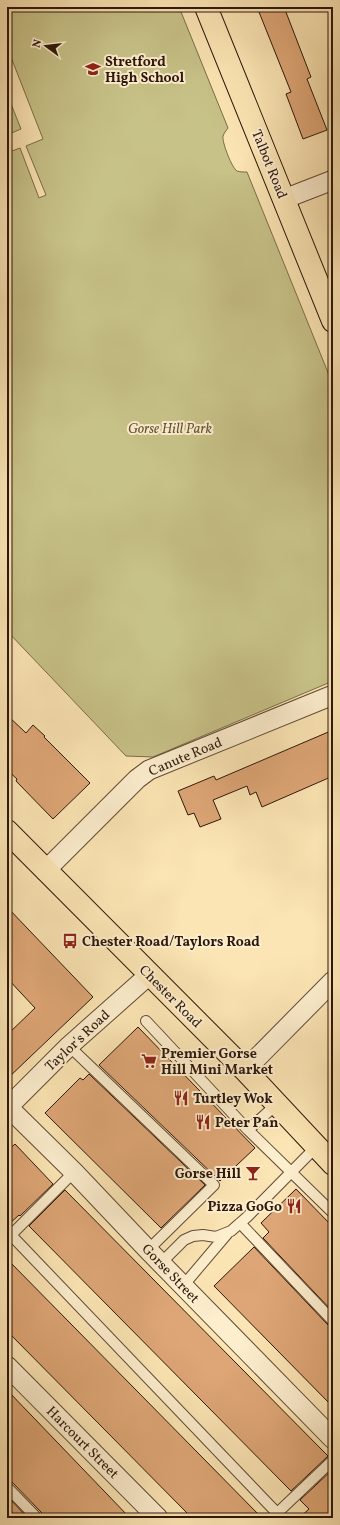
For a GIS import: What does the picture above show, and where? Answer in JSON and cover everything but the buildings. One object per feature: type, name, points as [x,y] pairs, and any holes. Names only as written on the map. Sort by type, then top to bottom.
[{"type":"main road","name":"Talbot Road","points":[[206,7],[333,321]]},
{"type":"main road","name":"Chester Road","points":[[9,838],[45,871],[245,1070],[333,1164]]},
{"type":"street","points":[[284,199],[333,180]]},
{"type":"street","name":"Canute Road","points":[[45,871],[137,779],[149,770],[333,695]]},
{"type":"street","name":"Taylor's Road","points":[[8,1108],[68,1046],[149,975]]},
{"type":"street","points":[[245,1070],[332,983]]},
{"type":"street","name":"Gorse Street","points":[[8,1108],[74,1172],[333,1439]]},
{"type":"street","name":"Harcourt Street","points":[[7,1366],[158,1518]]},
{"type":"lane","points":[[146,1021],[248,1130],[333,1213]]},
{"type":"lane","points":[[68,1046],[214,1185],[148,1250]]},
{"type":"lane","points":[[248,1130],[277,1104]]},
{"type":"lane","points":[[183,1286],[231,1231],[316,1147]]},
{"type":"lane","points":[[74,1172],[9,1237],[275,1515],[333,1460]]},
{"type":"lane","points":[[240,1223],[333,1321]]},
{"type":"lane","points":[[161,1263],[184,1240],[193,1236],[203,1235],[216,1237],[231,1231]]},
{"type":"lane","points":[[7,1487],[37,1518]]},
{"type":"green space","name":"Gorse Hill Park","points":[[7,7],[179,7],[228,128],[224,133],[223,139],[228,155],[237,171],[247,172],[333,385],[333,681],[153,757],[126,756],[7,631],[7,153],[20,148],[39,198],[46,195],[26,146],[43,139],[7,47]]},
{"type":"green space","points":[[7,94],[21,129],[7,135]]},
{"type":"place","name":"Stretford High School","points":[[93,69]]},
{"type":"place","name":"Chester Road/Taylors Road","points":[[70,941]]},
{"type":"place","name":"Premier Gorse Hill Mini Market","points":[[149,1061]]},
{"type":"place","name":"Turtley Wok","points":[[181,1098]]},
{"type":"place","name":"Peter Pan","points":[[203,1122]]},
{"type":"place","name":"Gorse Hill","points":[[253,1173]]},
{"type":"place","name":"Pizza GoGo","points":[[294,1206]]}]
